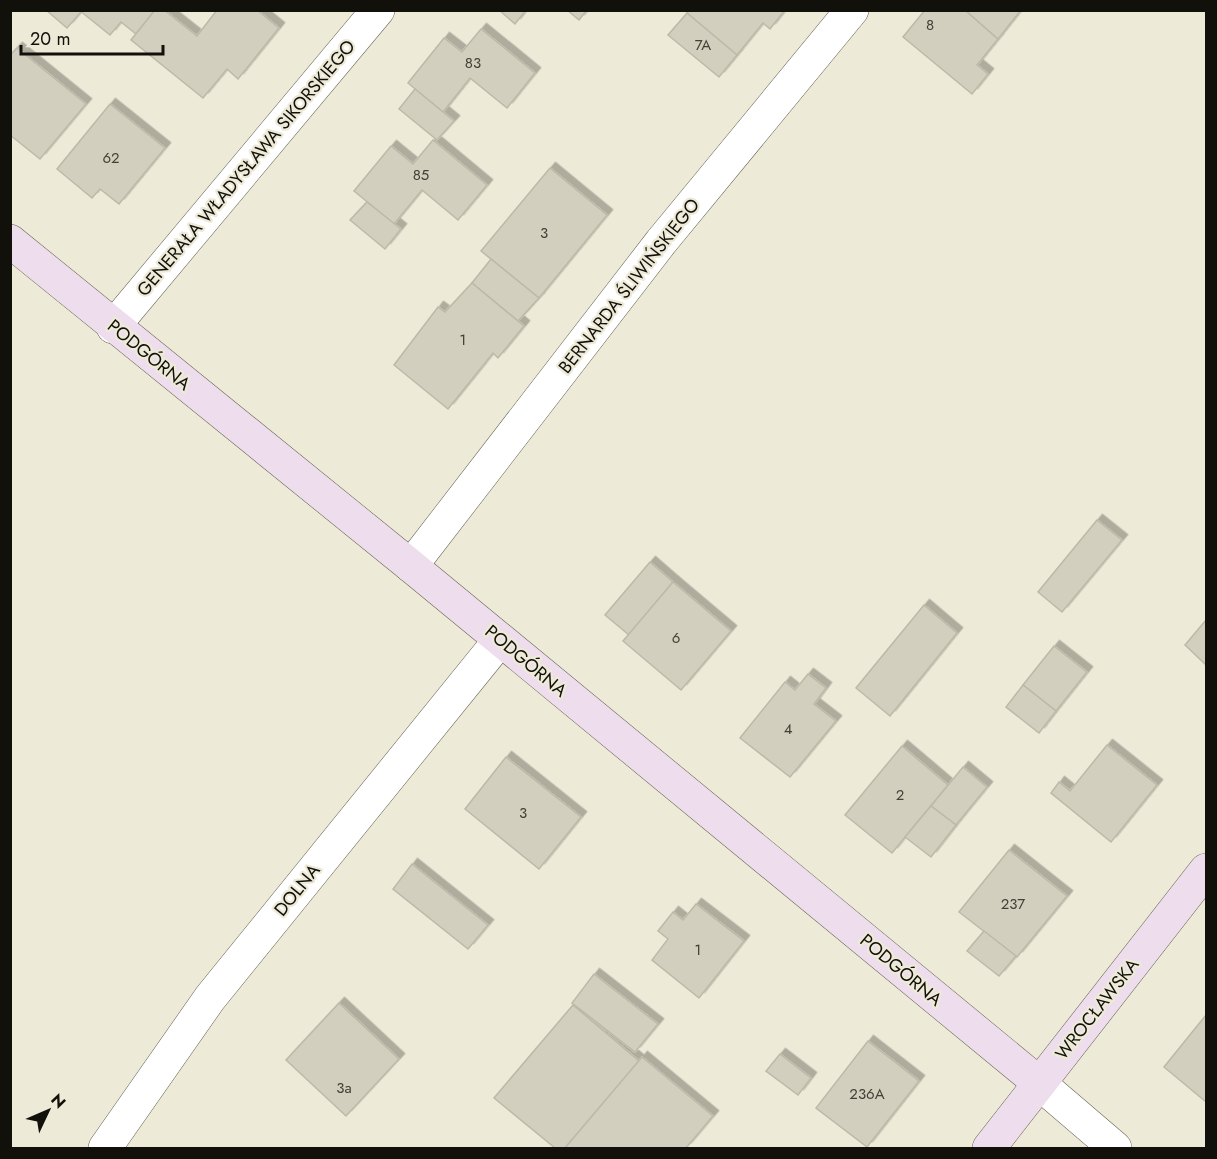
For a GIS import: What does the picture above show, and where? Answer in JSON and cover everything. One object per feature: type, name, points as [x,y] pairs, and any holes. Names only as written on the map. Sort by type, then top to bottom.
[{"type":"street","name":"GENERAŁA WŁADYSŁAWA SIKORSKIEGO","points":[[113,327],[378,10]]},
{"type":"street","name":"BERNARDA ŚLIWIŃSKIEGO","points":[[411,566],[661,242],[852,10]]},
{"type":"street","name":"PODGÓRNA","points":[[10,242],[411,566],[1040,1083]]},
{"type":"street","name":"DOLNA","points":[[105,1149],[210,998],[500,640]]},
{"type":"street","name":"WROCŁAWSKA","points":[[989,1149],[1206,870]]},
{"type":"street","points":[[1040,1083],[1115,1149]]},
{"type":"building","points":[[46,10],[79,10],[81,12],[67,28]]},
{"type":"building","points":[[79,10],[155,10],[136,34],[121,22],[110,35]]},
{"type":"building","points":[[155,10],[164,10],[197,36],[217,10],[257,10],[279,28],[238,79],[227,69],[203,98],[131,40]]},
{"type":"building","points":[[499,10],[526,10],[515,24]]},
{"type":"building","points":[[567,10],[587,10],[579,20]]},
{"type":"building","points":[[689,10],[785,10],[770,29],[763,23],[737,55],[687,13]]},
{"type":"building","points":[[925,10],[965,10],[998,39],[977,65],[988,74],[972,94],[903,37]]},
{"type":"building","points":[[965,10],[1021,10],[998,39]]},
{"type":"building","points":[[687,13],[737,55],[719,77],[668,35]]},
{"type":"building","points":[[481,29],[535,73],[507,108],[470,78],[443,112],[408,83],[444,38],[462,52]]},
{"type":"building","points":[[17,48],[86,104],[40,159],[10,135],[10,55]]},
{"type":"building","points":[[415,89],[454,121],[437,140],[399,109]]},
{"type":"building","points":[[110,104],[165,148],[119,204],[100,189],[92,198],[57,169]]},
{"type":"building","points":[[433,140],[487,185],[458,220],[422,190],[394,224],[354,191],[391,146],[413,164]]},
{"type":"building","points":[[550,168],[607,215],[539,298],[481,251]]},
{"type":"building","points":[[367,202],[401,229],[385,249],[350,220]]},
{"type":"building","points":[[491,259],[539,298],[518,321],[472,283]]},
{"type":"building","points":[[472,283],[524,326],[498,358],[493,353],[448,409],[394,365],[438,307],[445,312]]},
{"type":"building","points":[[1097,520],[1122,540],[1062,612],[1038,592]]},
{"type":"building","points":[[650,562],[673,582],[629,635],[605,615]]},
{"type":"building","points":[[673,582],[731,631],[681,690],[623,641]]},
{"type":"building","points":[[924,605],[957,633],[890,716],[856,688]]},
{"type":"building","points":[[1206,620],[1206,665],[1185,645]]},
{"type":"building","points":[[1054,646],[1087,672],[1056,711],[1023,685]]},
{"type":"building","points":[[808,674],[826,688],[814,704],[836,721],[790,777],[740,738],[785,682],[795,690]]},
{"type":"building","points":[[1023,685],[1056,711],[1039,733],[1006,707]]},
{"type":"building","points":[[1107,745],[1157,785],[1111,842],[1051,793],[1059,782],[1070,791]]},
{"type":"building","points":[[902,746],[948,785],[892,853],[845,815]]},
{"type":"building","points":[[506,757],[581,817],[539,869],[465,809]]},
{"type":"building","points":[[963,767],[987,787],[956,825],[931,806]]},
{"type":"building","points":[[931,806],[956,825],[931,857],[905,837]]},
{"type":"building","points":[[1009,850],[1067,896],[1017,957],[959,912]]},
{"type":"building","points":[[412,864],[488,925],[468,949],[393,889]]},
{"type":"building","points":[[696,904],[744,941],[699,998],[652,960],[668,939],[658,931],[673,912],[683,920]]},
{"type":"building","points":[[984,931],[1016,956],[999,976],[967,951]]},
{"type":"building","points":[[594,974],[658,1024],[635,1052],[572,1003]]},
{"type":"building","points":[[339,1003],[399,1059],[346,1116],[286,1060]]},
{"type":"building","points":[[573,1005],[639,1061],[565,1148],[555,1148],[494,1098]]},
{"type":"building","points":[[1206,1015],[1206,1102],[1164,1067]]},
{"type":"building","points":[[868,1041],[919,1081],[867,1147],[816,1108]]},
{"type":"building","points":[[780,1054],[811,1078],[798,1095],[766,1071]]},
{"type":"building","points":[[642,1057],[713,1116],[686,1148],[565,1148]]}]
